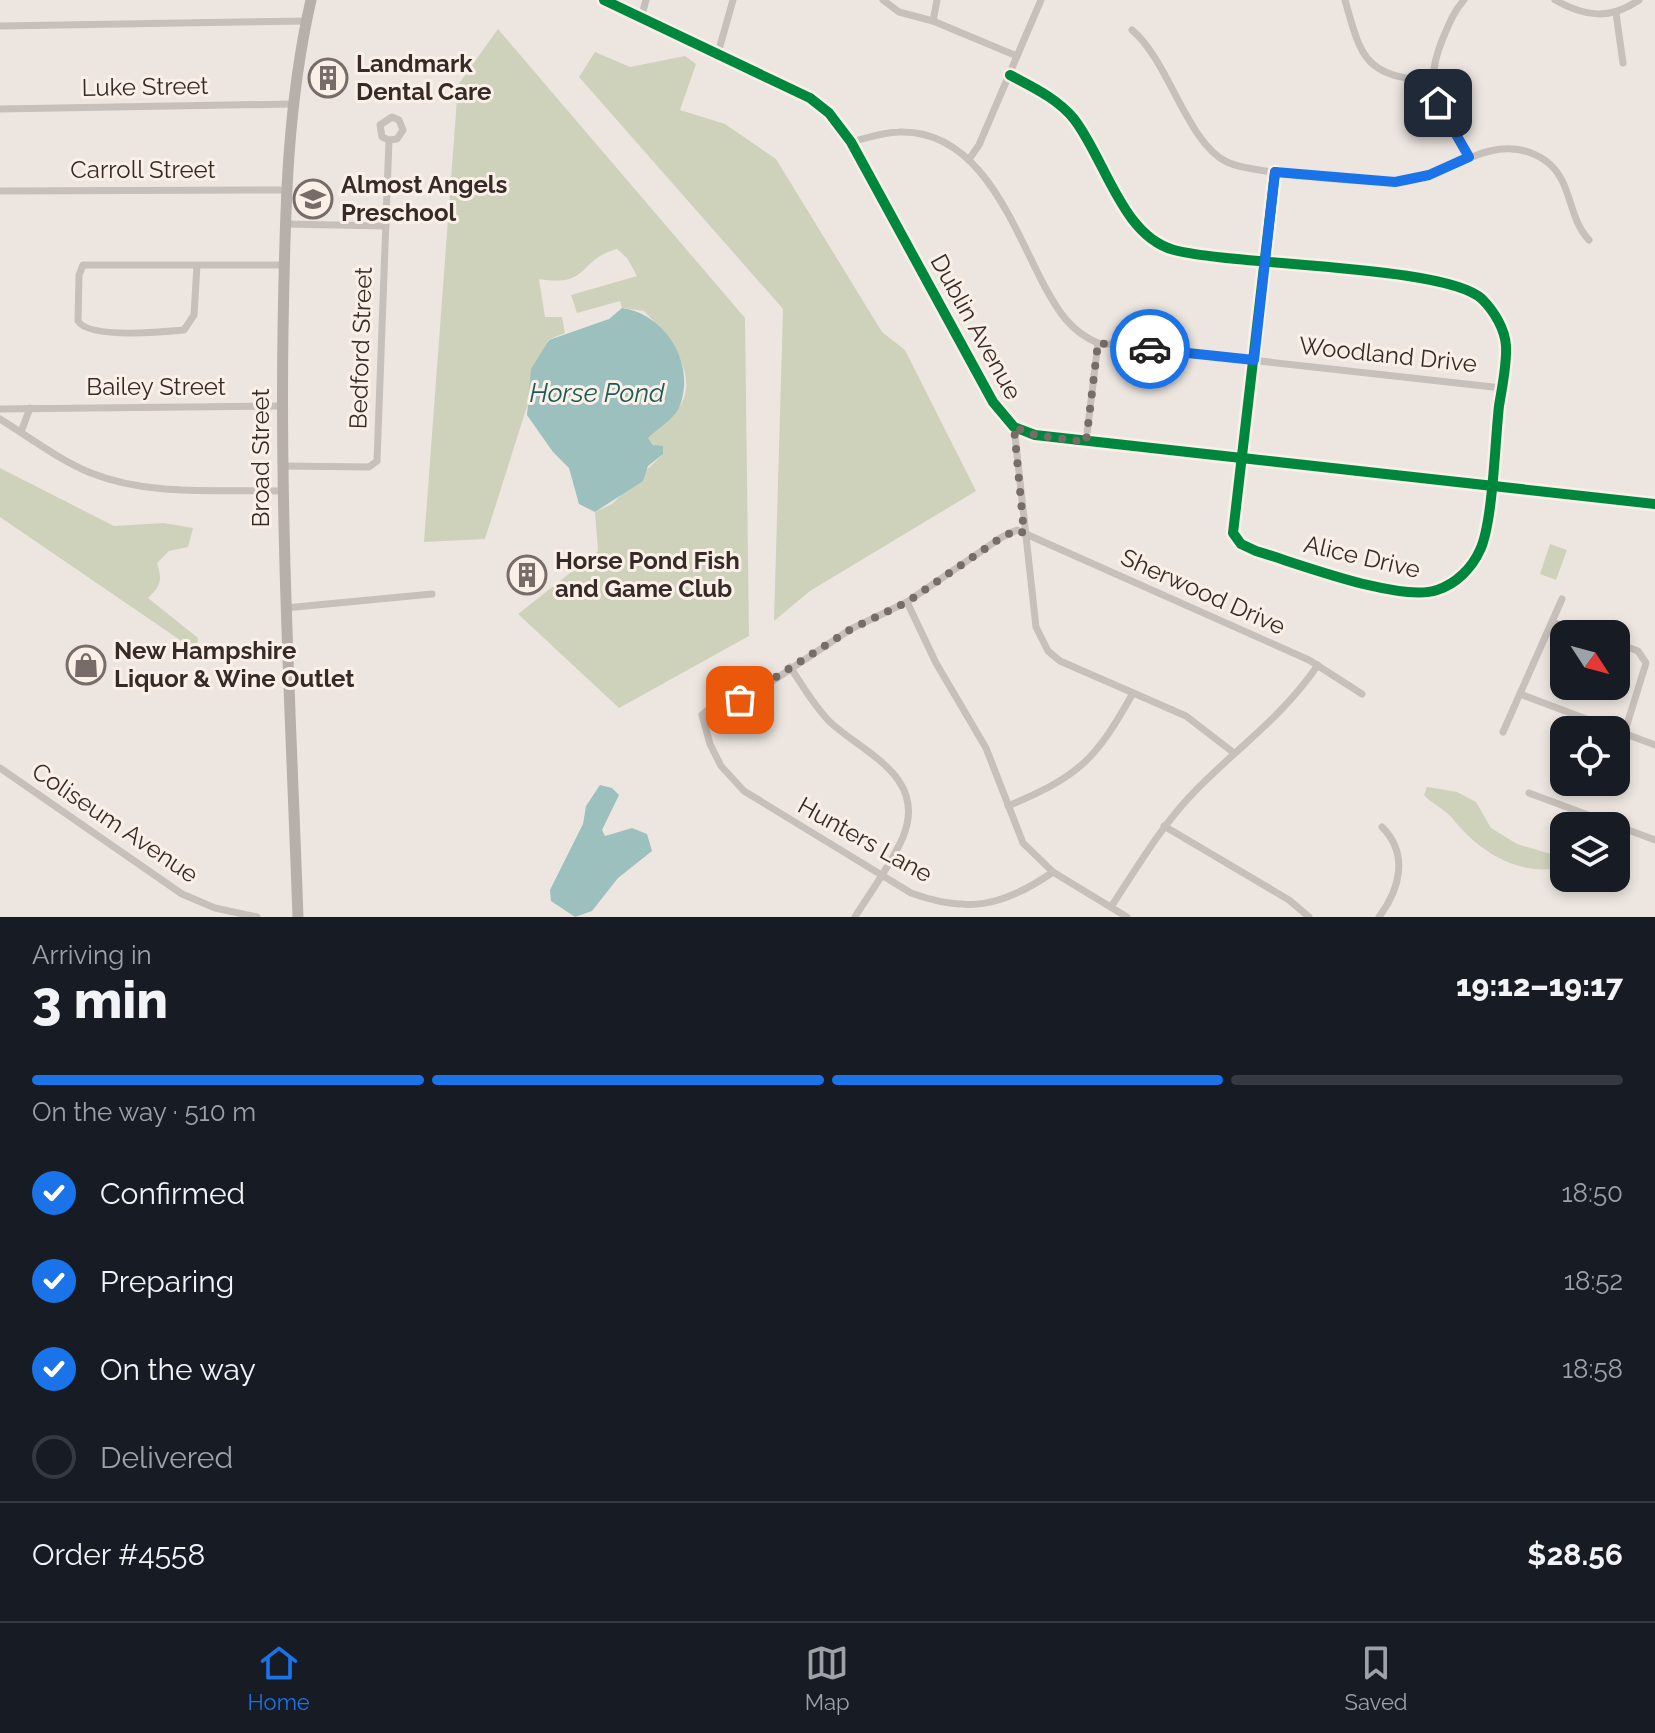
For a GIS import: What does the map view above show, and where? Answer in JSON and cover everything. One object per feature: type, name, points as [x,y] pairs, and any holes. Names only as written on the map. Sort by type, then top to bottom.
[{"type":"main road","name":"Broad Street","points":[[298,917],[285,608],[282,406],[291,104],[311,0]]},
{"type":"street","name":"Dublin Avenue","points":[[604,0],[820,104],[851,142],[993,402],[1014,427],[1035,435],[1241,461],[1655,504]]},
{"type":"street","points":[[641,18],[646,0]]},
{"type":"street","points":[[718,53],[733,0]]},
{"type":"street","points":[[883,0],[899,12],[933,21],[1017,56]]},
{"type":"street","points":[[933,21],[937,0]]},
{"type":"street","points":[[970,158],[979,145],[1041,0]]},
{"type":"street","points":[[1345,0],[1358,48],[1368,62],[1388,74],[1430,81]]},
{"type":"street","points":[[1464,0],[1449,23],[1430,81],[1446,119],[1469,157]]},
{"type":"street","points":[[1555,0],[1586,14],[1616,13],[1639,0]]},
{"type":"street","points":[[1616,13],[1623,63]]},
{"type":"street","points":[[0,26],[307,21]]},
{"type":"street","points":[[1132,30],[1149,48],[1196,130],[1215,154],[1235,165],[1275,172],[1395,182],[1429,175],[1488,149],[1520,149],[1549,164],[1564,181],[1580,227],[1589,240]]},
{"type":"street","name":"Alice Drive","points":[[1010,75],[1057,102],[1073,118],[1096,151],[1133,223],[1143,234],[1173,250],[1265,262],[1453,283],[1468,289],[1494,313],[1503,330],[1506,347],[1485,536],[1471,565],[1457,580],[1440,590],[1407,593],[1241,544],[1233,528],[1254,360],[1265,262],[1275,172]]},
{"type":"street","name":"Luke Street","points":[[0,109],[291,104]]},
{"type":"street","points":[[851,142],[886,133],[922,134],[950,144],[970,158],[996,196],[1057,309],[1078,332],[1098,343],[1086,442]]},
{"type":"street","name":"Bedford Street","points":[[282,466],[369,467],[377,461],[389,140]]},
{"type":"street","name":"Carroll Street","points":[[0,191],[287,190]]},
{"type":"street","points":[[286,224],[386,226]]},
{"type":"street","points":[[197,265],[194,315],[184,330],[96,332],[81,327],[78,321],[79,275],[83,265],[197,265],[284,265]]},
{"type":"street","name":"Woodland Drive","points":[[1098,343],[1502,388]]},
{"type":"street","name":"Bailey Street","points":[[0,409],[282,406]]},
{"type":"street","points":[[21,432],[30,408]]},
{"type":"street","points":[[0,419],[91,473],[139,486],[283,491]]},
{"type":"street","points":[[1014,427],[1036,627],[1048,651],[1060,661],[1186,716],[1234,753]]},
{"type":"street","points":[[855,917],[905,829],[907,811],[901,786],[882,758],[820,711],[790,667],[851,629],[907,602],[1002,537],[1017,530],[1024,533]]},
{"type":"street","name":"Sherwood Drive","points":[[1024,533],[1318,665],[1362,694]]},
{"type":"street","points":[[285,608],[432,594]]},
{"type":"street","points":[[1553,620],[1562,599]]},
{"type":"street","points":[[907,602],[936,663],[986,748],[1023,843],[1053,872],[1127,917]]},
{"type":"street","points":[[1503,732],[1550,626]]},
{"type":"street","points":[[1630,648],[1638,651],[1646,663],[1630,716]]},
{"type":"street","points":[[1111,907],[1164,826],[1234,753],[1272,723],[1318,665]]},
{"type":"street","name":"Hunters Lane","points":[[790,667],[756,692],[709,709],[702,715],[710,744],[738,786],[880,877],[927,899],[984,906]]},
{"type":"street","points":[[1008,806],[1059,784],[1085,764],[1112,730],[1133,693]]},
{"type":"street","points":[[1520,694],[1582,716]]},
{"type":"street","points":[[1630,733],[1655,745]]},
{"type":"street","name":"Coliseum Avenue","points":[[0,768],[182,894],[215,908],[257,917]]},
{"type":"street","points":[[1529,793],[1655,840]]},
{"type":"street","points":[[1164,826],[1289,900],[1309,917]]},
{"type":"street","points":[[1379,917],[1397,887],[1399,870],[1396,844],[1382,827]]},
{"type":"street","points":[[988,917],[984,906],[1037,883],[1053,872]]},
{"type":"green space","points":[[498,29],[745,318],[749,636],[619,708],[518,614],[598,551],[595,512],[612,504],[663,454],[647,438],[673,416],[684,399],[685,371],[680,358],[644,311],[622,308],[620,301],[577,313],[571,295],[637,276],[627,258],[617,249],[596,259],[567,280],[539,279],[545,317],[562,317],[565,333],[548,340],[485,539],[424,542],[458,85]]},
{"type":"green space","points":[[595,52],[630,67],[685,56],[696,64],[680,110],[725,124],[776,159],[882,332],[905,350],[976,491],[810,591],[774,621],[783,309],[579,77]]},
{"type":"green space","points":[[0,468],[114,526],[163,523],[193,528],[188,547],[169,551],[157,563],[159,583],[148,598],[198,638],[196,651],[0,517]]},
{"type":"green space","points":[[1550,544],[1567,550],[1556,580],[1540,574]]},
{"type":"green space","points":[[1427,787],[1457,792],[1476,802],[1491,828],[1517,844],[1550,854],[1550,869],[1523,867],[1496,857],[1424,795]]},
{"type":"water","name":"Horse Pond","points":[[622,308],[652,320],[674,344],[684,375],[684,392],[677,412],[648,438],[653,445],[663,446],[663,454],[648,466],[643,481],[595,512],[579,504],[569,468],[553,452],[527,415],[531,369],[549,340],[609,319]]},
{"type":"water","points":[[600,785],[612,788],[619,795],[602,830],[605,836],[632,828],[647,834],[652,851],[618,878],[592,911],[575,917],[551,901],[550,890],[583,824],[586,806]]},
{"type":"cycle path","points":[[604,0],[810,98],[829,113],[851,142],[993,402],[1014,427],[1035,435],[1655,504]]},
{"type":"cycle path","points":[[1010,75],[1052,99],[1074,119],[1128,213],[1156,242],[1174,250],[1204,255],[1243,260],[1289,264],[1338,268],[1385,273],[1427,279],[1461,288],[1482,299],[1501,327],[1506,353],[1488,521],[1473,563],[1457,579],[1437,590],[1420,593],[1399,591],[1348,580],[1256,551],[1241,544],[1233,533],[1275,172]]},
{"type":"way so far","points":[[740,700],[851,629],[907,602],[1002,537],[1017,530],[1024,533],[1021,468],[1014,427],[1035,435],[1086,442],[1098,343],[1150,349]]},
{"type":"place","name":"Landmark Dental Care","points":[[328,78]]},
{"type":"place","name":"Almost Angels Preschool","points":[[313,199]]},
{"type":"place","name":"Horse Pond Fish and Game Club","points":[[527,575]]},
{"type":"place","name":"New Hampshire Liquor & Wine Outlet","points":[[86,665]]},
{"type":"route","points":[[1150,349],[1254,360],[1275,172],[1386,183],[1429,175],[1469,157],[1438,103]]}]
